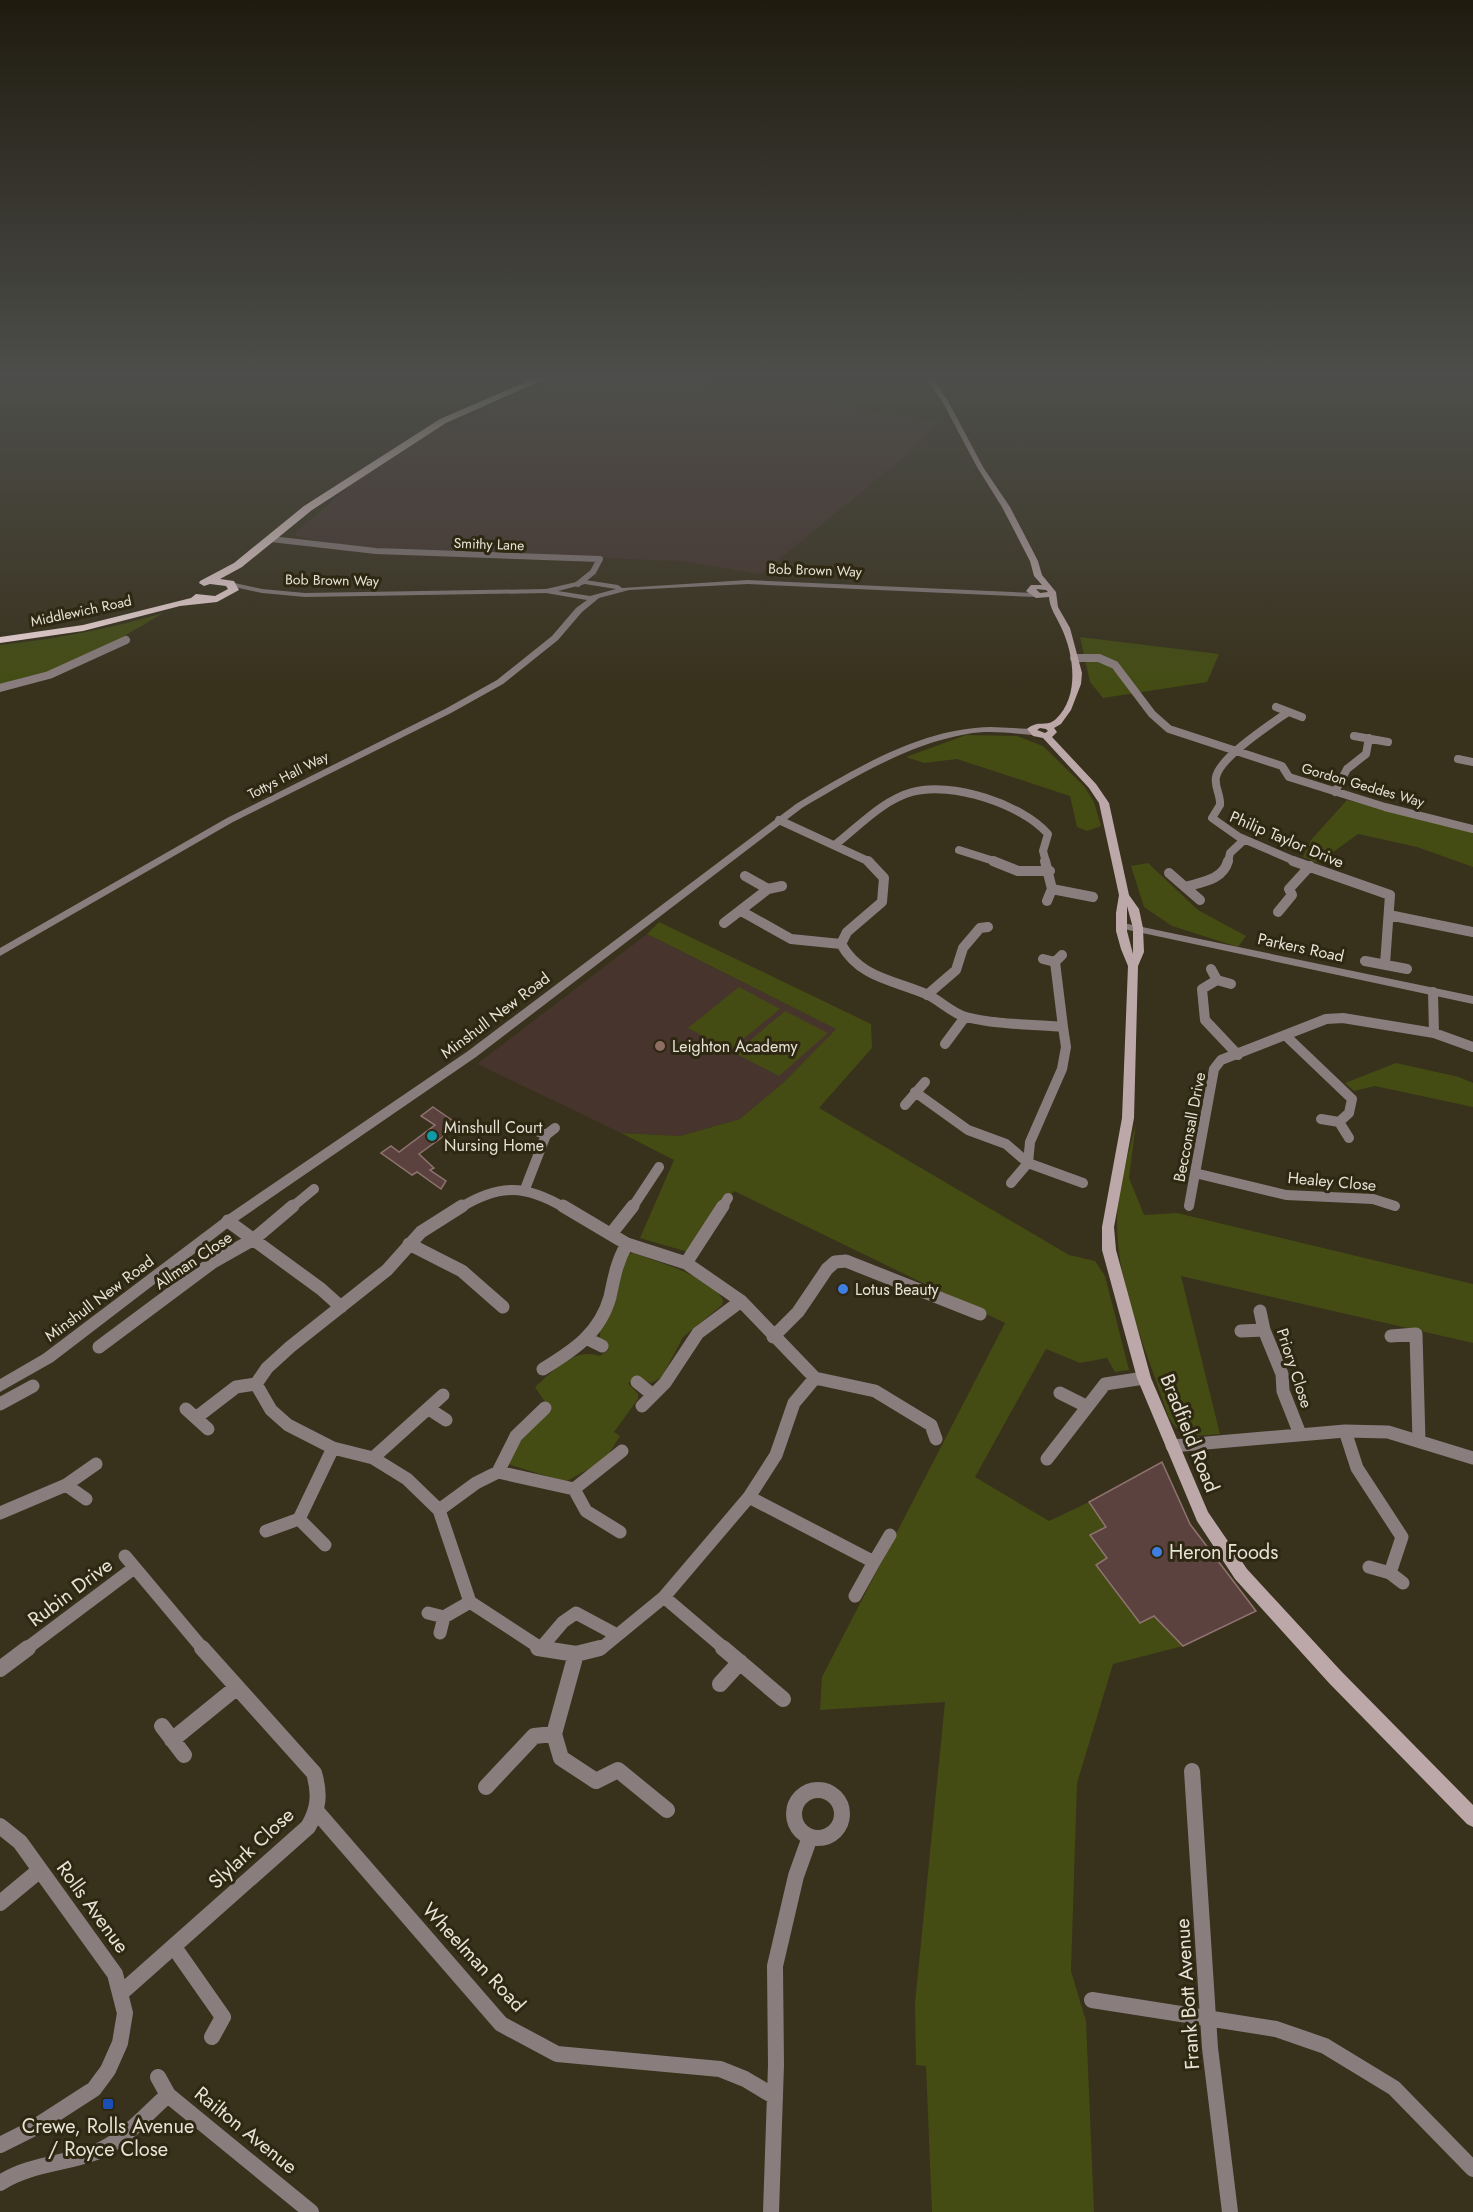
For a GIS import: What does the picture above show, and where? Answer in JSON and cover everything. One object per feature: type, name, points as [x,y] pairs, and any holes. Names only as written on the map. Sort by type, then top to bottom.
[{"type":"highway","points":[[204,583],[238,565],[308,508],[350,481]]},
{"type":"highway","points":[[227,595],[234,590],[229,577],[238,565]]},
{"type":"highway","points":[[204,583],[232,584]]},
{"type":"highway","name":"Middlewich Road","points":[[167,606],[204,583]]},
{"type":"highway","points":[[192,592],[196,597],[206,599]]},
{"type":"highway","name":"Middlewich Road","points":[[0,640],[83,628],[167,606],[227,595]]},
{"type":"main road","points":[[989,481],[1006,507],[1034,561],[1038,576],[1049,591],[1054,607],[1066,628],[1078,673],[1073,698],[1058,722],[1048,731],[1032,732]]},
{"type":"main road","points":[[1034,592],[1038,576]]},
{"type":"main road","points":[[1034,592],[1049,591]]},
{"type":"main road","points":[[1034,592],[1054,607]]},
{"type":"main road","name":"Bradfield Road","points":[[1048,731],[1094,786],[1104,803],[1124,895],[1134,909],[1138,928],[1139,946],[1133,966],[1128,1118],[1114,1186],[1109,1250],[1144,1378],[1202,1516],[1241,1574],[1335,1677],[1473,1818]]},
{"type":"main road","name":"Bradfield Road","points":[[1124,895],[1120,908],[1125,950],[1133,966]]},
{"type":"street","name":"Smithy Lane","points":[[271,539],[376,551],[600,559],[594,572]]},
{"type":"street","points":[[575,590],[594,572],[599,590]]},
{"type":"street","name":"Bob Brown Way","points":[[599,590],[748,582],[1034,592]]},
{"type":"street","name":"Bob Brown Way","points":[[232,584],[262,591],[305,595],[575,590]]},
{"type":"street","points":[[575,590],[599,590]]},
{"type":"street","points":[[575,590],[599,590]]},
{"type":"street","points":[[575,590],[579,610]]},
{"type":"street","name":"Tottys Hall Way","points":[[0,953],[230,820],[448,711],[500,682],[555,638],[599,590]]},
{"type":"street","name":"Bob Brown Way","points":[[227,595],[262,591]]},
{"type":"street","points":[[0,688],[33,681],[67,670],[126,640]]},
{"type":"street","name":"Gordon Geddes Way","points":[[1074,658],[1107,660],[1163,726],[1282,766],[1289,777],[1335,792],[1473,829]]},
{"type":"street","points":[[1276,707],[1302,717]]},
{"type":"street","name":"Philip Taylor Drive","points":[[1288,712],[1236,752],[1217,771],[1215,777],[1222,799],[1221,807],[1212,818],[1215,825],[1244,840],[1390,895],[1385,964]]},
{"type":"street","name":"Minshull New Road","points":[[0,1386],[48,1359],[228,1221],[472,1054],[779,820],[851,776],[927,742],[970,731],[1032,732]]},
{"type":"street","points":[[1354,736],[1388,742]]},
{"type":"street","points":[[1335,792],[1347,769],[1366,754],[1369,738]]},
{"type":"street","points":[[1458,759],[1472,767]]},
{"type":"street","points":[[836,844],[893,800],[913,792],[946,790],[1000,804],[1038,823],[1048,834],[1043,851],[1050,871],[1052,889],[1047,901]]},
{"type":"street","points":[[779,820],[836,844],[873,864],[884,878],[882,902],[847,932],[841,944]]},
{"type":"street","points":[[1185,887],[1214,879],[1226,870],[1230,853],[1244,840]]},
{"type":"street","points":[[959,850],[967,858],[980,855],[1018,871],[1050,871]]},
{"type":"street","points":[[1278,912],[1292,895],[1289,889],[1310,866]]},
{"type":"street","points":[[1169,873],[1200,900]]},
{"type":"street","points":[[745,876],[768,889]]},
{"type":"street","points":[[724,923],[768,889],[783,886]]},
{"type":"street","points":[[1052,889],[1093,897]]},
{"type":"street","points":[[741,911],[791,939],[841,944]]},
{"type":"street","points":[[1389,915],[1473,932]]},
{"type":"street","name":"Parkers Road","points":[[1123,926],[1473,1000]]},
{"type":"street","points":[[927,995],[957,970],[963,948],[980,927]]},
{"type":"street","points":[[841,944],[846,955],[859,967],[875,976],[927,995],[965,1017],[1064,1027]]},
{"type":"street","points":[[1011,1183],[1028,1163],[1030,1142],[1062,1069],[1066,1047],[1058,958],[1043,959]]},
{"type":"street","points":[[1365,961],[1407,969]]},
{"type":"street","points":[[1211,969],[1217,980],[1231,984]]},
{"type":"street","points":[[1217,980],[1202,989],[1205,1020],[1238,1055]]},
{"type":"street","points":[[1433,992],[1434,1033]]},
{"type":"street","points":[[945,1044],[965,1017]]},
{"type":"street","name":"Becconsall Drive","points":[[1189,1206],[1214,1069],[1221,1060],[1326,1019],[1344,1018],[1434,1033],[1473,1047]]},
{"type":"street","points":[[1285,1035],[1352,1099],[1349,1113],[1339,1122]]},
{"type":"street","points":[[905,1105],[925,1082]]},
{"type":"street","points":[[915,1092],[968,1130],[1006,1144],[1028,1163],[1083,1183]]},
{"type":"street","points":[[1321,1119],[1339,1122],[1349,1138]]},
{"type":"street","points":[[525,1190],[551,1132],[534,1130]]},
{"type":"street","points":[[611,1234],[645,1192],[659,1167]]},
{"type":"street","name":"Healey Close","points":[[1195,1173],[1286,1195],[1373,1199],[1395,1206]]},
{"type":"street","name":"Allman Close","points":[[99,1347],[114,1342],[213,1262],[255,1239],[297,1209],[314,1189]]},
{"type":"street","points":[[208,1429],[191,1413],[236,1388],[256,1384],[267,1368],[387,1270],[409,1244],[435,1222],[469,1202],[498,1190],[525,1190],[545,1196],[627,1244],[686,1263],[741,1301],[773,1337],[815,1378],[875,1391],[931,1425],[936,1439]]},
{"type":"street","points":[[686,1263],[728,1198]]},
{"type":"street","points":[[228,1221],[255,1239],[341,1307]]},
{"type":"street","points":[[409,1244],[462,1271],[502,1307]]},
{"type":"street","points":[[543,1369],[588,1339],[605,1313],[614,1272],[627,1244]]},
{"type":"street","points":[[773,1337],[798,1312],[827,1269],[835,1262],[846,1261],[980,1314]]},
{"type":"street","points":[[642,1406],[665,1383],[698,1333],[741,1301]]},
{"type":"street","name":"Priory Close","points":[[1260,1311],[1264,1330],[1282,1374],[1283,1391],[1300,1434]]},
{"type":"street","points":[[1241,1331],[1264,1330]]},
{"type":"street","points":[[1391,1336],[1416,1334],[1419,1442]]},
{"type":"street","points":[[588,1339],[602,1346]]},
{"type":"street","points":[[256,1384],[272,1410],[288,1425],[333,1448],[373,1458],[407,1479],[439,1510],[470,1602],[540,1649],[576,1654],[603,1647],[664,1597],[749,1497],[776,1455],[794,1403],[815,1378]]},
{"type":"street","points":[[1047,1459],[1105,1384],[1144,1378]]},
{"type":"street","points":[[637,1382],[653,1395]]},
{"type":"street","points":[[0,1404],[33,1386]]},
{"type":"street","points":[[1060,1394],[1086,1406]]},
{"type":"street","points":[[373,1458],[443,1395]]},
{"type":"street","points":[[429,1408],[446,1420]]},
{"type":"street","points":[[498,1472],[510,1441],[527,1422],[545,1408]]},
{"type":"street","points":[[1346,1431],[1358,1468],[1402,1537],[1390,1573]]},
{"type":"street","points":[[1172,1446],[1346,1431],[1388,1432],[1473,1458]]},
{"type":"street","points":[[266,1531],[298,1519],[333,1448]]},
{"type":"street","points":[[574,1489],[622,1451]]},
{"type":"street","points":[[0,1513],[66,1485],[96,1464]]},
{"type":"street","points":[[439,1510],[476,1482],[498,1472],[574,1489]]},
{"type":"street","points":[[66,1485],[86,1499]]},
{"type":"street","points":[[574,1489],[578,1505],[620,1532]]},
{"type":"street","points":[[749,1497],[874,1562]]},
{"type":"street","points":[[298,1519],[326,1545]]},
{"type":"street","points":[[855,1596],[890,1535]]},
{"type":"street","name":"Rubin Drive","points":[[125,1556],[236,1688]]},
{"type":"street","points":[[1370,1567],[1390,1573],[1403,1583]]},
{"type":"street","name":"Rubin Drive","points":[[0,1669],[134,1569]]},
{"type":"street","points":[[664,1597],[783,1699]]},
{"type":"street","points":[[428,1613],[444,1617],[470,1602]]},
{"type":"street","points":[[540,1649],[569,1615],[576,1613],[584,1615],[617,1635]]},
{"type":"street","points":[[440,1633],[444,1617]]},
{"type":"street","points":[[576,1654],[554,1734],[561,1758],[596,1781],[618,1770],[667,1810]]},
{"type":"street","points":[[720,1684],[740,1662]]},
{"type":"street","points":[[172,1740],[236,1688]]},
{"type":"street","name":"Slylark Close","points":[[121,1993],[308,1827],[318,1812],[320,1790],[314,1773],[236,1688]]},
{"type":"street","points":[[162,1726],[184,1755]]},
{"type":"street","points":[[486,1787],[534,1736],[554,1734]]},
{"type":"street","name":"Frank Bott Avenue","points":[[1192,1771],[1209,2020],[1224,2175],[1230,2212]]},
{"type":"street","name":"Wheelman Road","points":[[318,1812],[501,2024],[557,2054],[720,2069],[745,2079],[775,2097]]},
{"type":"street","name":"Rolls Avenue","points":[[0,1826],[20,1842],[115,1974],[125,2013],[120,2043],[108,2070],[94,2089],[32,2129],[0,2145]]},
{"type":"street","points":[[771,2212],[775,2097],[775,1966],[793,1885],[810,1837]]},
{"type":"street","points":[[0,1903],[40,1870]]},
{"type":"street","points":[[174,1947],[223,2017],[212,2037]]},
{"type":"street","points":[[1092,2000],[1276,2029],[1325,2046],[1394,2088],[1473,2169]]},
{"type":"street","name":"Railton Avenue","points":[[158,2077],[168,2095],[311,2212]]},
{"type":"street","points":[[0,2183],[11,2175],[108,2146],[168,2095]]},
{"type":"shaded area","points":[[357,481],[874,481],[761,574],[678,561],[417,551],[336,544],[296,536],[296,532]]},
{"type":"shaded area","name":"Leighton Academy","points":[[647,934],[836,1029],[784,1082],[740,1119],[680,1136],[621,1133],[477,1064]]},
{"type":"green space","points":[[163,613],[85,657],[43,674],[0,684],[0,645],[82,633]]},
{"type":"green space","points":[[1080,637],[1219,654],[1207,682],[1103,698],[1090,682]]},
{"type":"green space","points":[[966,735],[1017,736],[1043,746],[1084,786],[1094,802],[1101,826],[1087,831],[1077,827],[1070,796],[957,759],[924,763],[906,757]]},
{"type":"green space","points":[[1347,800],[1473,833],[1473,867],[1417,847],[1358,834],[1318,863],[1303,857],[1311,840]]},
{"type":"green space","points":[[1148,863],[1198,910],[1246,936],[1238,947],[1172,926],[1144,907],[1131,866]]},
{"type":"green space","points":[[659,922],[871,1024],[872,1048],[819,1108],[1069,1255],[1095,1261],[1105,1276],[1129,1370],[1115,1372],[1107,1358],[1080,1363],[1046,1349],[975,1477],[1049,1521],[1089,1502],[1106,1527],[1107,1558],[1096,1565],[1140,1623],[1154,1616],[1183,1646],[1113,1664],[1077,1783],[1071,1971],[1086,2021],[1094,2212],[932,2212],[926,2066],[916,2065],[915,2003],[945,1702],[820,1710],[822,1677],[1005,1323],[734,1191],[688,1252],[640,1238],[674,1160],[621,1133],[680,1136],[740,1119],[784,1082],[836,1029],[647,934]]},
{"type":"green space","points":[[739,987],[780,1009],[730,1050],[688,1028]]},
{"type":"green space","points":[[785,1011],[828,1033],[779,1076],[735,1053]]},
{"type":"green space","points":[[1396,1063],[1459,1077],[1473,1083],[1473,1107],[1375,1086],[1354,1091],[1345,1083]]},
{"type":"green space","points":[[1136,1123],[1129,1178],[1144,1215],[1177,1213],[1473,1284],[1473,1343],[1181,1276],[1220,1434],[1191,1435],[1179,1430],[1169,1418],[1136,1322],[1122,1273],[1118,1248],[1119,1198]]},
{"type":"green space","points":[[633,1253],[669,1265],[707,1284],[723,1300],[722,1305],[683,1337],[662,1377],[651,1383],[637,1377],[628,1383],[638,1394],[638,1399],[614,1432],[620,1436],[605,1460],[565,1482],[508,1464],[519,1439],[551,1411],[535,1387],[564,1362],[581,1355],[600,1356],[609,1349],[600,1338],[600,1331],[613,1306],[627,1255]]},
{"type":"building","name":"Minshull Court Nursing Home","points":[[433,1107],[459,1125],[419,1154],[434,1168],[430,1170],[446,1181],[441,1189],[417,1172],[412,1175],[381,1153],[391,1146],[399,1152],[435,1125],[421,1116]]},
{"type":"building","name":"Heron Foods","points":[[1162,1462],[1190,1524],[1256,1611],[1183,1646],[1154,1616],[1140,1623],[1096,1565],[1107,1558],[1090,1535],[1106,1527],[1089,1502]]},
{"type":"place","name":"Leighton Academy","points":[[660,1046]]},
{"type":"place","name":"Minshull Court Nursing Home","points":[[432,1136]]},
{"type":"place","name":"Lotus Beauty","points":[[843,1289]]},
{"type":"place","name":"Heron Foods","points":[[1157,1552]]},
{"type":"place","name":"Crewe, Rolls Avenue / Royce Close","points":[[108,2104]]}]
